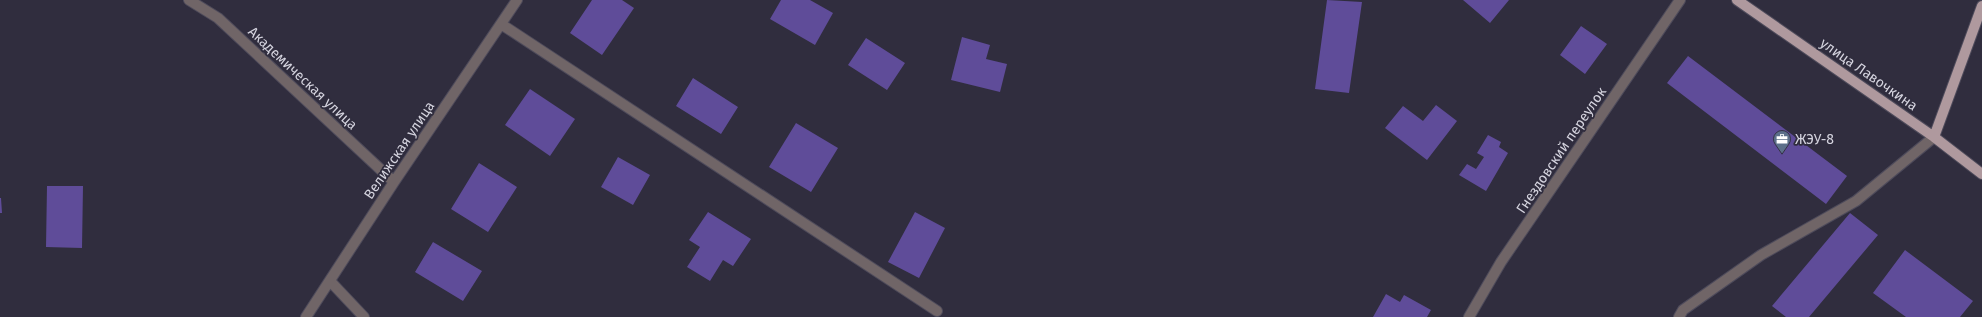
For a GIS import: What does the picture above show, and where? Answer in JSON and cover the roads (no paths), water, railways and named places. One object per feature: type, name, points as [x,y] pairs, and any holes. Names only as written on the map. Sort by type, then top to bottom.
[{"type":"main road","name":"улица Лавочкина","points":[[1738,0],[1934,137],[1982,174]]},
{"type":"main road","points":[[1934,137],[1982,6]]},
{"type":"street","name":"Академическая улица","points":[[189,0],[218,18],[394,182]]},
{"type":"street","name":"Велижская улица","points":[[306,317],[394,182],[517,0]]},
{"type":"street","name":"Гнездовский переулок","points":[[1468,317],[1501,262],[1680,0]]},
{"type":"street","points":[[501,24],[936,311]]},
{"type":"street","points":[[1679,317],[1683,310],[1761,254],[1856,201],[1934,137]]},
{"type":"street","points":[[330,281],[364,317]]},
{"type":"place","name":"ЖЭУ-8","points":[[1782,154]]}]
